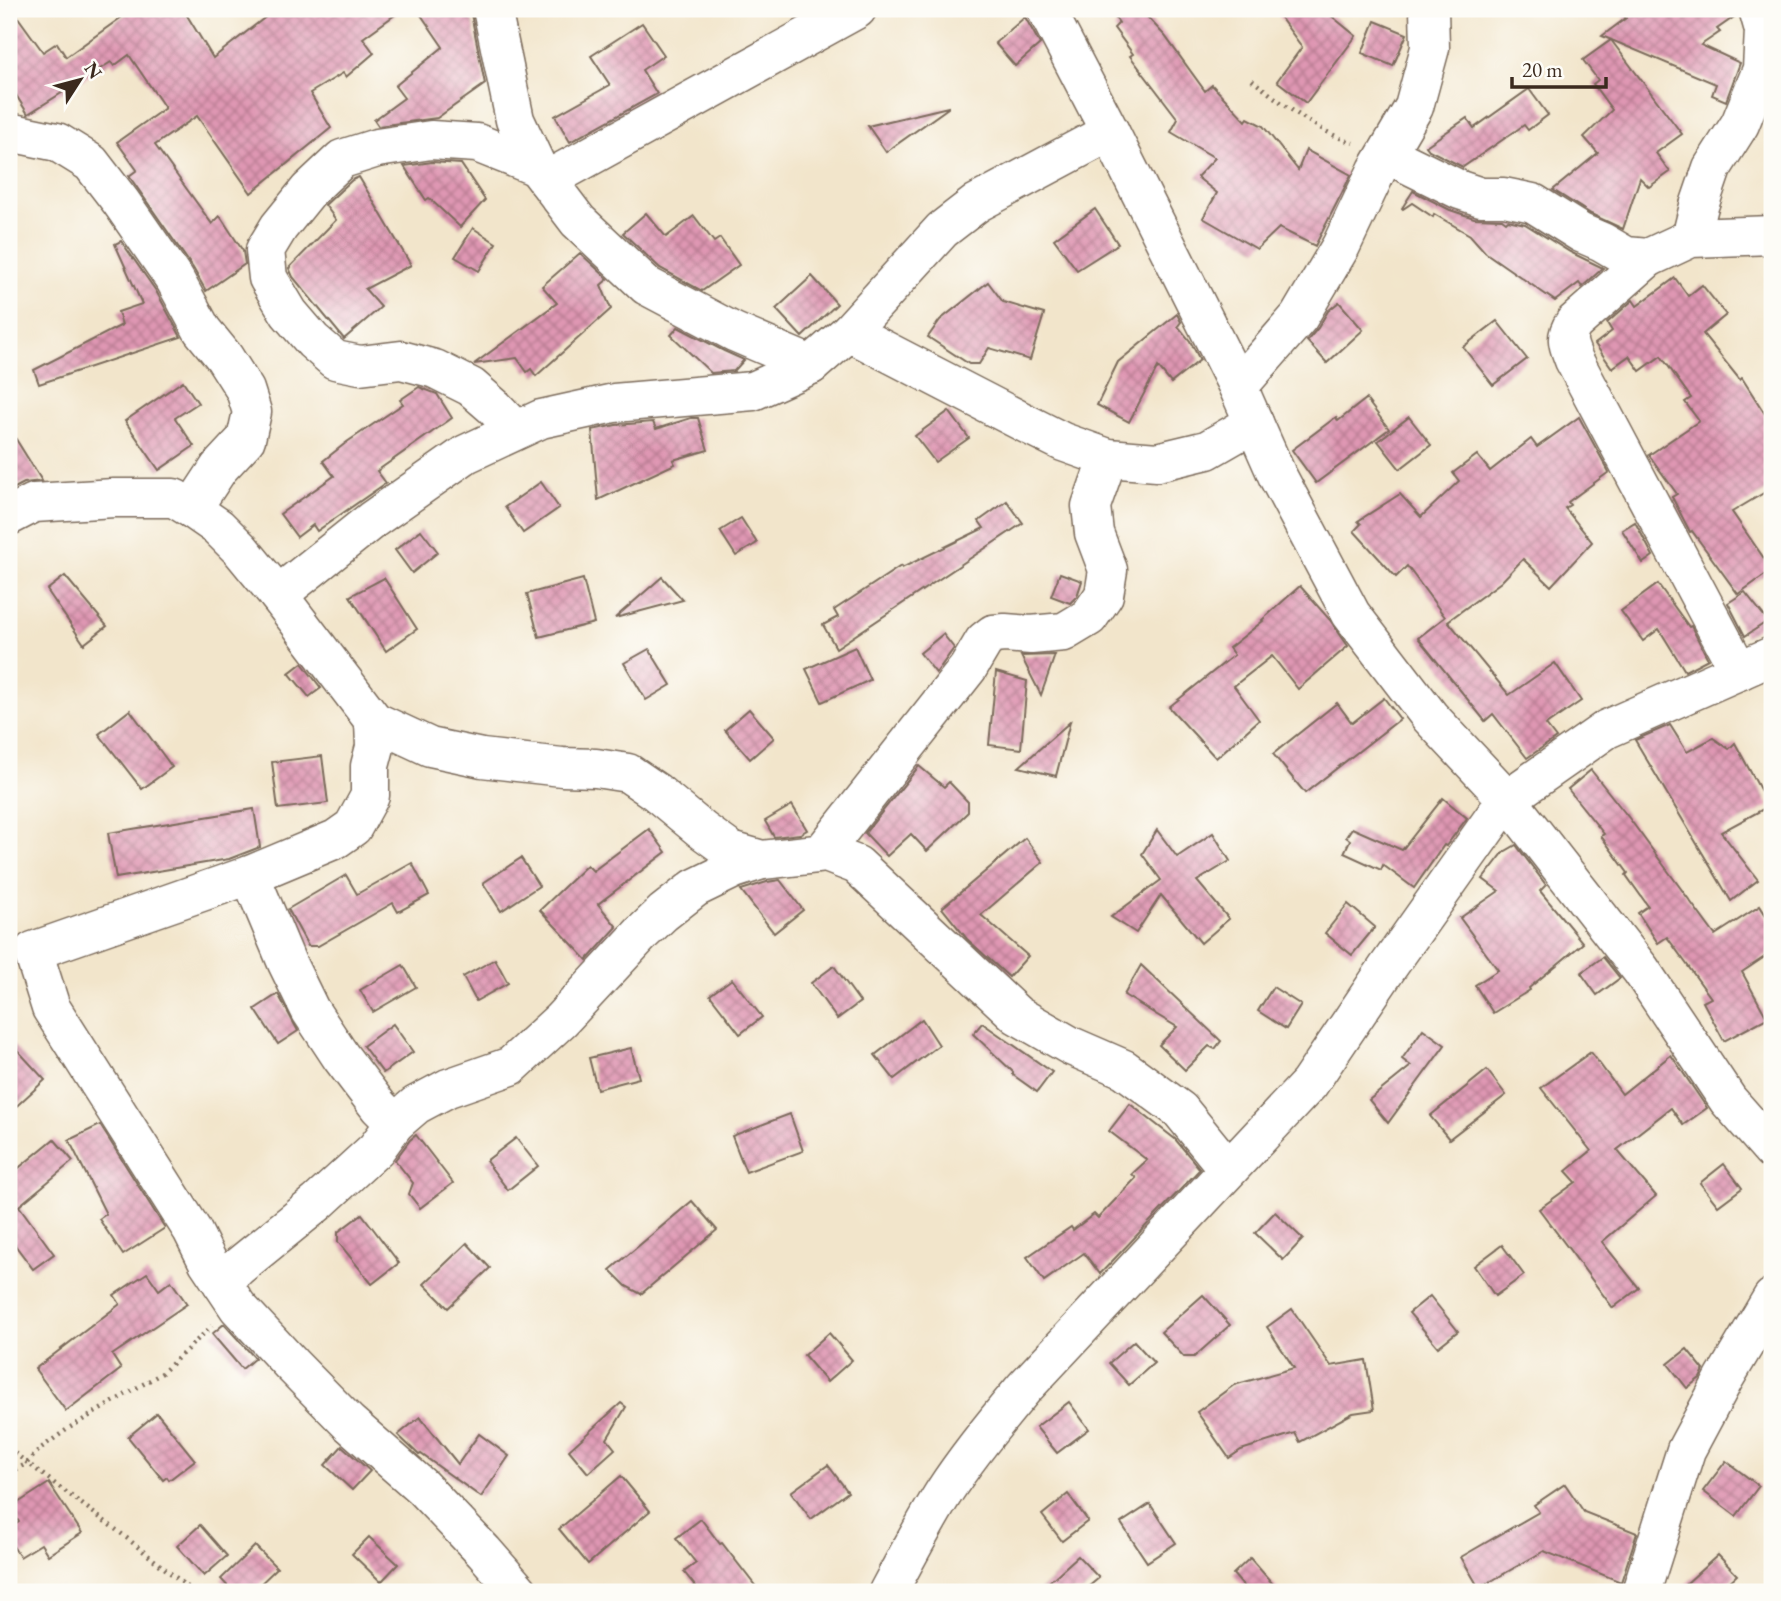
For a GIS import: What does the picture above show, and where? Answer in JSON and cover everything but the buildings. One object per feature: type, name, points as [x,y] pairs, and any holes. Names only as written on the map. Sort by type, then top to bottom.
[{"type":"street","points":[[492,9],[515,120],[542,173],[578,220],[648,286],[734,332],[811,365]]},
{"type":"street","points":[[542,173],[857,9]]},
{"type":"street","points":[[1046,9],[1238,387],[1277,475],[1351,614],[1430,717],[1507,799],[1641,970],[1728,1100],[1772,1150]]},
{"type":"street","points":[[1238,387],[1299,317],[1341,246],[1414,107],[1430,48],[1430,9]]},
{"type":"street","points":[[1691,238],[1712,168],[1740,124],[1762,69],[1765,30],[1758,9]]},
{"type":"street","points":[[9,132],[57,142],[91,163],[175,280],[202,330],[225,357],[245,390],[252,412],[246,439],[219,468],[192,509]]},
{"type":"street","points":[[278,595],[372,520],[466,454],[541,419],[614,403],[753,391],[811,365],[849,332],[943,230],[977,203],[1110,132]]},
{"type":"street","points":[[516,430],[471,387],[435,369],[401,360],[360,365],[335,360],[313,341],[289,313],[268,278],[265,250],[279,227],[309,190],[342,159],[377,148],[431,140],[477,142],[542,173]]},
{"type":"street","points":[[1387,154],[1460,190],[1481,197],[1504,197],[1533,204],[1626,256],[1648,258]]},
{"type":"street","points":[[888,1592],[945,1490],[985,1435],[1024,1388],[1309,1084],[1507,799],[1607,729],[1756,663],[1581,373],[1567,343],[1568,332],[1574,323],[1648,258],[1691,238],[1772,235]]},
{"type":"street","points":[[849,332],[1063,442],[1108,458],[1157,462],[1207,450],[1254,423]]},
{"type":"street","points":[[822,853],[968,668],[984,641],[993,634],[1064,632],[1089,617],[1104,596],[1108,570],[1094,533],[1091,506],[1108,458]]},
{"type":"street","points":[[9,516],[34,503],[114,498],[174,498],[218,527],[242,550],[374,721],[430,747],[482,758],[628,773],[731,851],[762,860]]},
{"type":"street","points":[[374,721],[375,747],[370,766],[370,796],[353,827],[336,839],[250,875],[33,951],[51,1008],[230,1295],[291,1364],[349,1423],[422,1487],[519,1592]]},
{"type":"street","points":[[230,1295],[238,1267],[317,1203],[376,1149],[395,1123],[416,1105],[448,1088],[511,1066],[561,1020],[663,913],[695,888],[734,869],[762,860],[826,853],[857,864],[1017,1015],[1071,1046],[1124,1069],[1180,1110],[1228,1169]]},
{"type":"street","points":[[250,875],[310,1010],[356,1077],[395,1123]]},
{"type":"street","points":[[1641,1592],[1686,1450],[1772,1298]]},
{"type":"path","points":[[1252,80],[1293,112],[1343,139],[1387,154]]},
{"type":"path","points":[[9,1473],[26,1464],[41,1448],[69,1428],[162,1373],[207,1329],[230,1295]]},
{"type":"path","points":[[9,1449],[194,1592]]}]
